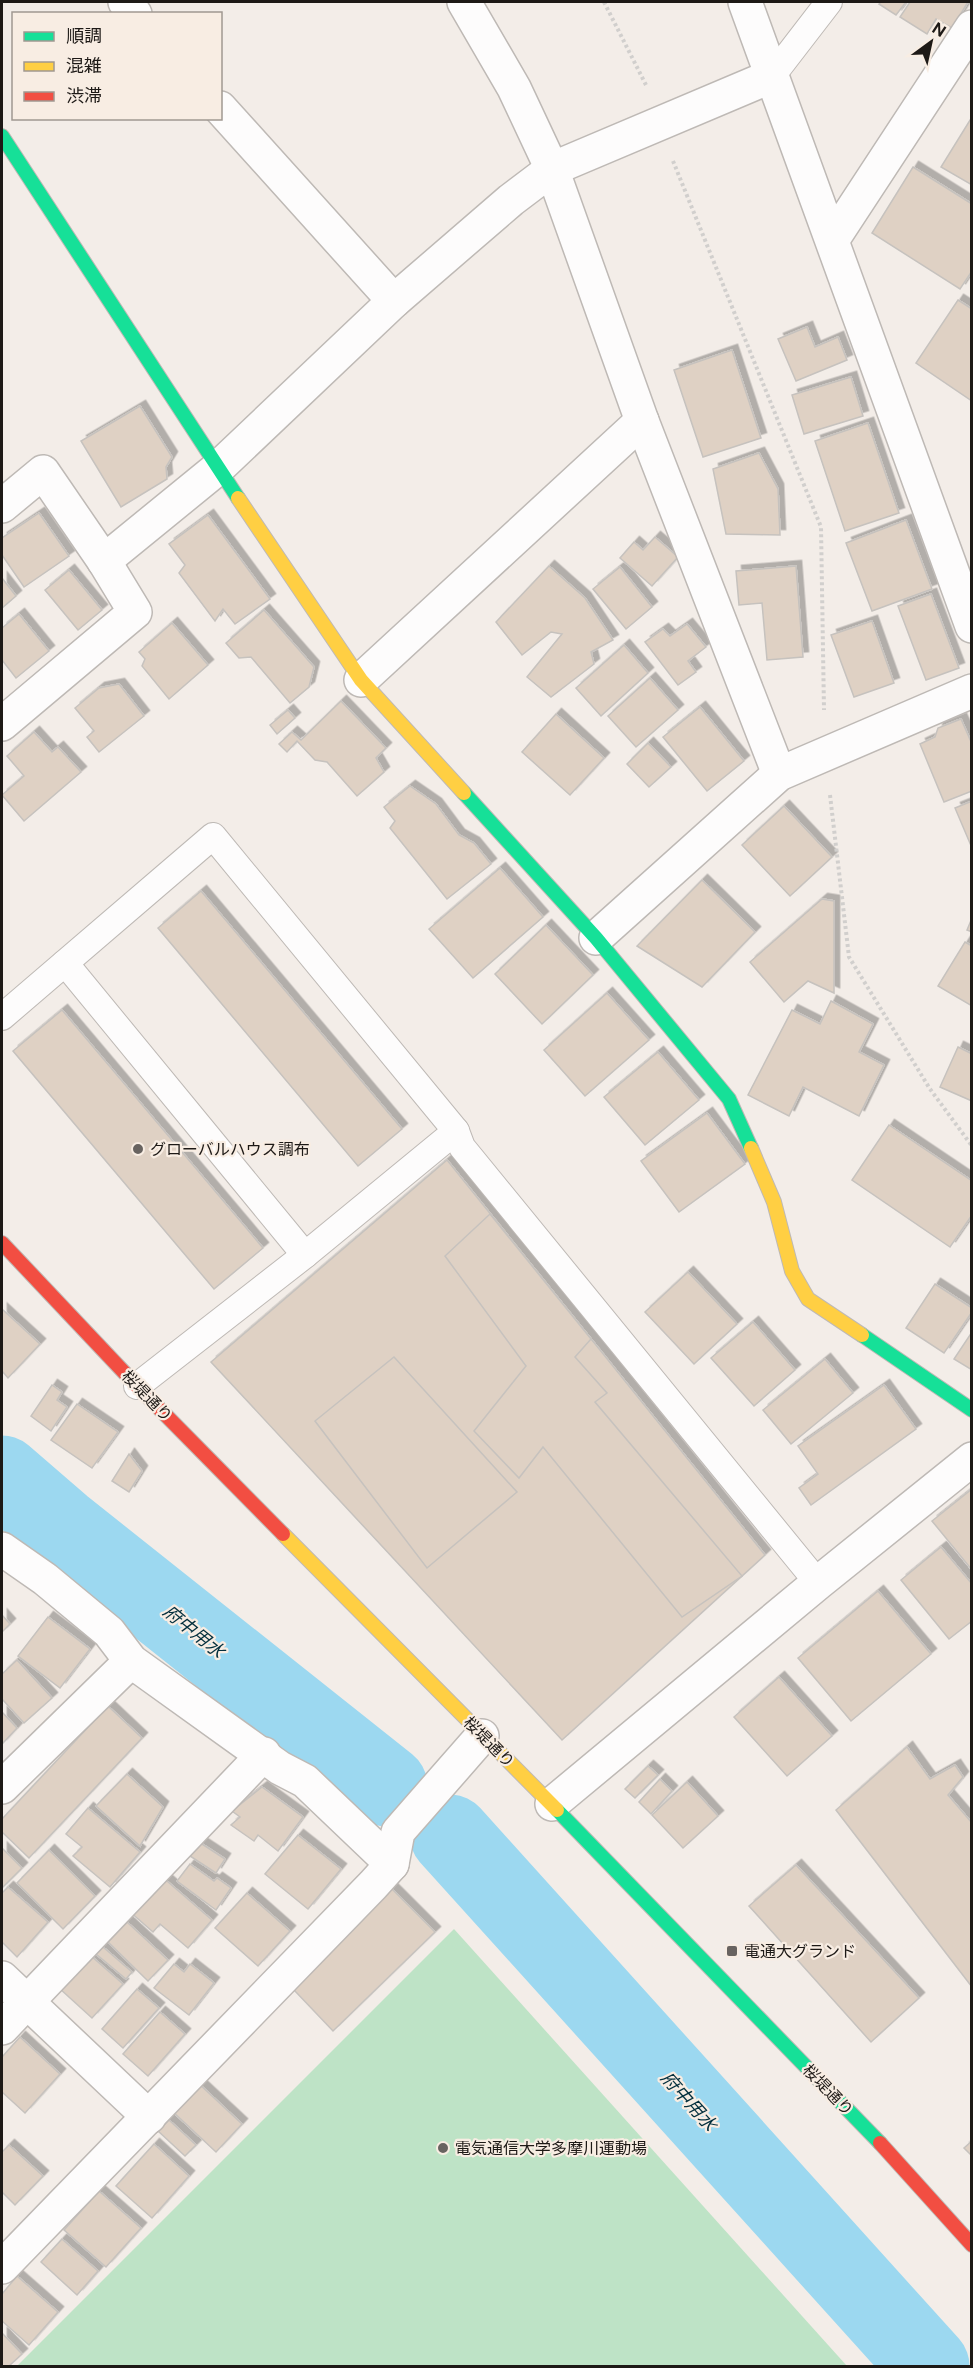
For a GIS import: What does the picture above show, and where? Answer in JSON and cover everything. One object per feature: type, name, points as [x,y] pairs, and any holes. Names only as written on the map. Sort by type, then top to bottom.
[{"type":"street","points":[[464,2],[514,88],[552,169],[642,421],[779,774]]},
{"type":"street","points":[[745,2],[833,239],[972,627]]},
{"type":"street","points":[[833,239],[972,27]]},
{"type":"street","points":[[104,561],[218,468],[393,302],[511,200],[552,169],[772,76]]},
{"type":"street","points":[[222,110],[393,302]]},
{"type":"street","points":[[2,136],[218,468],[361,680],[596,938],[729,1099],[774,1202],[792,1271],[808,1299],[972,1410]]},
{"type":"street","points":[[361,680],[642,421]]},
{"type":"street","points":[[2,506],[43,472],[104,561],[135,612],[2,724]]},
{"type":"street","points":[[596,938],[779,774],[972,692]]},
{"type":"street","name":"桜堤通り","points":[[2,1243],[137,1386],[552,1804],[908,2172],[972,2245]]},
{"type":"street","points":[[552,1804],[818,1583],[972,1459]]},
{"type":"street","points":[[2,1549],[45,1579],[109,1632],[131,1661],[264,1754],[280,1768],[305,1781],[392,1864]]},
{"type":"street","points":[[2,1787],[131,1661]]},
{"type":"street","points":[[2,2267],[392,1864],[398,1832],[482,1736]]},
{"type":"street","points":[[2,2028],[264,1754]]},
{"type":"street","points":[[2,1978],[148,2117]]},
{"type":"lane","points":[[772,76],[829,2]]},
{"type":"lane","points":[[2,1017],[213,836],[456,1131],[462,1147],[818,1583]]},
{"type":"lane","points":[[65,963],[305,1255]]},
{"type":"lane","points":[[137,1386],[305,1255],[456,1131]]},
{"type":"path","points":[[604,2],[647,87],[658,124],[821,527],[825,754],[849,957],[930,1089],[972,1146]]},
{"type":"green space","name":"電気通信大学多摩川運動場","points":[[454,1929],[847,2366],[17,2366]]},
{"type":"building","points":[[881,2],[906,2],[896,15],[879,4]]},
{"type":"building","points":[[910,2],[968,2],[952,28],[936,19],[927,34],[900,17]]},
{"type":"building","points":[[972,117],[972,185],[941,167]]},
{"type":"building","points":[[913,167],[972,204],[972,271],[960,289],[872,233]]},
{"type":"building","points":[[958,300],[972,309],[972,401],[916,363]]},
{"type":"building","points":[[807,327],[815,347],[838,337],[847,360],[796,381],[778,339]]},
{"type":"building","points":[[732,350],[761,438],[703,457],[674,370]]},
{"type":"building","points":[[851,377],[863,416],[804,434],[792,395]]},
{"type":"building","points":[[140,406],[172,457],[166,467],[167,479],[121,507],[81,441]]},
{"type":"building","points":[[868,423],[899,513],[845,531],[815,441]]},
{"type":"building","points":[[759,453],[778,489],[780,535],[726,534],[713,469]]},
{"type":"building","points":[[39,513],[69,556],[24,587],[2,555],[2,538]]},
{"type":"building","points":[[208,515],[270,599],[235,624],[223,609],[215,621],[179,573],[185,565],[169,544]]},
{"type":"building","points":[[906,520],[932,589],[872,611],[846,543]]},
{"type":"building","points":[[655,537],[678,557],[652,586],[620,558],[634,542],[643,550]]},
{"type":"building","points":[[549,566],[585,598],[613,640],[591,652],[594,664],[551,697],[527,677],[562,634],[551,632],[522,655],[496,622]]},
{"type":"building","points":[[796,566],[803,657],[767,660],[762,603],[739,605],[736,571]]},
{"type":"building","points":[[620,567],[652,607],[626,629],[593,589]]},
{"type":"building","points":[[69,570],[102,610],[78,630],[45,590]]},
{"type":"building","points":[[2,578],[16,596],[2,608]]},
{"type":"building","points":[[931,594],[959,668],[926,680],[898,606]]},
{"type":"building","points":[[264,610],[314,667],[309,687],[290,703],[251,657],[239,658],[226,643]]},
{"type":"building","points":[[19,614],[49,651],[16,678],[2,660],[2,628]]},
{"type":"building","points":[[872,621],[894,683],[854,697],[831,635]]},
{"type":"building","points":[[172,623],[208,665],[169,699],[142,666],[145,659],[139,652]]},
{"type":"building","points":[[687,624],[706,647],[688,661],[696,672],[678,685],[645,642],[663,629],[670,636]]},
{"type":"building","points":[[624,645],[648,673],[601,716],[576,688]]},
{"type":"building","points":[[650,678],[678,710],[636,747],[608,716]]},
{"type":"building","points":[[119,684],[144,716],[99,752],[87,737],[94,731],[75,708],[99,688]]},
{"type":"building","points":[[341,701],[386,748],[376,758],[384,772],[357,796],[327,762],[315,760],[297,741],[287,752],[279,744],[292,732],[301,740]]},
{"type":"building","points":[[700,707],[744,761],[707,791],[663,737]]},
{"type":"building","points":[[288,710],[295,718],[277,734],[270,725]]},
{"type":"building","points":[[556,714],[604,758],[570,795],[522,752]]},
{"type":"building","points":[[961,719],[972,744],[972,791],[944,802],[920,744],[935,737],[938,728]]},
{"type":"building","points":[[34,732],[52,752],[58,747],[81,772],[24,821],[2,795],[24,776],[7,756]]},
{"type":"building","points":[[648,743],[671,767],[649,787],[627,764]]},
{"type":"building","points":[[410,786],[436,804],[459,835],[474,843],[491,864],[447,899],[390,828],[395,821],[384,807]]},
{"type":"building","points":[[972,801],[972,848],[955,808]]},
{"type":"building","points":[[784,806],[832,857],[790,896],[742,845]]},
{"type":"building","points":[[500,868],[543,917],[473,978],[429,929]]},
{"type":"building","points":[[702,880],[755,932],[702,987],[637,946]]},
{"type":"building","name":"グローバルハウス調布","points":[[201,891],[402,1129],[358,1166],[158,928]]},
{"type":"building","points":[[822,899],[834,901],[834,993],[808,981],[784,1002],[750,962]]},
{"type":"building","points":[[972,918],[972,932],[967,930]]},
{"type":"building","points":[[546,925],[593,975],[542,1024],[495,974]]},
{"type":"building","points":[[965,942],[972,946],[972,1006],[938,986]]},
{"type":"building","points":[[607,993],[649,1040],[585,1096],[544,1050]]},
{"type":"building","points":[[831,1001],[873,1024],[859,1052],[884,1065],[859,1116],[803,1087],[789,1116],[748,1095],[792,1010],[820,1024]]},
{"type":"building","name":"グローバルハウス調布","points":[[62,1010],[263,1248],[214,1289],[13,1051]]},
{"type":"building","points":[[958,1047],[972,1054],[972,1101],[940,1087]]},
{"type":"building","points":[[658,1052],[699,1100],[645,1145],[604,1097]]},
{"type":"building","points":[[707,1113],[745,1164],[679,1212],[641,1161]]},
{"type":"building","points":[[889,1125],[972,1181],[972,1215],[950,1247],[852,1180]]},
{"type":"building","points":[[447,1160],[765,1555],[562,1740],[211,1362]]},
{"type":"building","points":[[490,1214],[591,1339],[575,1357],[607,1393],[595,1402],[742,1576],[682,1617],[543,1447],[519,1478],[474,1431],[526,1366],[445,1256]]},
{"type":"building","points":[[688,1272],[737,1324],[694,1364],[645,1312]]},
{"type":"building","points":[[935,1284],[972,1308],[972,1312],[944,1353],[906,1328]]},
{"type":"building","points":[[2,1309],[40,1344],[8,1378],[2,1371]]},
{"type":"building","points":[[753,1322],[795,1370],[754,1406],[711,1358]]},
{"type":"building","points":[[972,1332],[972,1370],[954,1359]]},
{"type":"building","points":[[394,1357],[517,1492],[427,1568],[315,1421]]},
{"type":"building","points":[[825,1359],[853,1393],[791,1444],[763,1410]]},
{"type":"building","points":[[52,1385],[62,1392],[57,1400],[67,1407],[51,1431],[31,1416]]},
{"type":"building","points":[[884,1385],[916,1429],[811,1505],[799,1488],[818,1474],[798,1446]]},
{"type":"building","points":[[77,1404],[118,1432],[92,1468],[51,1440]]},
{"type":"building","points":[[129,1454],[142,1471],[129,1492],[112,1481]]},
{"type":"building","points":[[972,1489],[972,1570],[932,1521]]},
{"type":"building","points":[[941,1547],[972,1584],[972,1621],[949,1639],[901,1580]]},
{"type":"building","points":[[878,1591],[931,1654],[851,1721],[798,1658]]},
{"type":"building","points":[[2,1615],[10,1624],[2,1632]]},
{"type":"building","points":[[48,1617],[90,1649],[60,1688],[18,1656]]},
{"type":"building","points":[[17,1660],[52,1698],[24,1723],[2,1699],[2,1674]]},
{"type":"building","points":[[779,1677],[832,1736],[787,1776],[734,1717]]},
{"type":"building","points":[[108,1706],[142,1738],[29,1858],[2,1832],[2,1819]]},
{"type":"building","points":[[2,1712],[17,1728],[2,1744]]},
{"type":"building","points":[[907,1747],[930,1779],[955,1765],[963,1777],[948,1795],[972,1823],[972,1987],[836,1810]]},
{"type":"building","points":[[648,1766],[658,1775],[635,1798],[625,1789]]},
{"type":"building","points":[[127,1774],[163,1807],[140,1846],[96,1806]]},
{"type":"building","points":[[660,1779],[672,1791],[651,1814],[639,1802]]},
{"type":"building","points":[[687,1782],[718,1816],[683,1848],[652,1815]]},
{"type":"building","points":[[262,1787],[303,1817],[278,1851],[258,1835],[254,1841],[231,1825],[240,1817],[232,1811]]},
{"type":"building","points":[[88,1808],[140,1852],[110,1887],[73,1856],[82,1847],[66,1834]]},
{"type":"building","points":[[298,1835],[341,1869],[308,1909],[265,1874]]},
{"type":"building","points":[[199,1842],[225,1859],[216,1873],[190,1856]]},
{"type":"building","points":[[2,1848],[22,1868],[2,1888]]},
{"type":"building","points":[[49,1850],[95,1896],[63,1929],[17,1883]]},
{"type":"building","points":[[190,1864],[214,1881],[217,1878],[231,1888],[216,1910],[177,1881]]},
{"type":"building","points":[[796,1865],[919,1998],[871,2042],[749,1906]]},
{"type":"building","points":[[160,1875],[212,1920],[188,1948],[160,1924],[153,1932],[129,1911]]},
{"type":"building","points":[[389,1886],[435,1932],[333,2031],[294,1990]]},
{"type":"building","points":[[8,1887],[48,1922],[17,1957],[2,1942],[2,1893]]},
{"type":"building","points":[[247,1893],[290,1931],[258,1966],[215,1928]]},
{"type":"building","points":[[127,1922],[168,1960],[148,1981],[108,1942]]},
{"type":"building","points":[[103,1947],[132,1972],[126,1979],[96,1954]]},
{"type":"building","points":[[90,1955],[123,1984],[92,2018],[59,1988]]},
{"type":"building","points":[[174,1964],[184,1972],[190,1964],[214,1983],[189,2015],[154,1988]]},
{"type":"building","points":[[137,1989],[159,2008],[123,2048],[102,2029]]},
{"type":"building","points":[[160,2012],[185,2034],[148,2076],[123,2054]]},
{"type":"building","points":[[20,2037],[60,2074],[25,2113],[2,2092],[2,2057]]},
{"type":"building","points":[[197,2082],[242,2124],[216,2152],[171,2110]]},
{"type":"building","points":[[169,2120],[196,2145],[185,2156],[158,2131]]},
{"type":"building","points":[[972,2141],[972,2156],[964,2148]]},
{"type":"building","points":[[154,2144],[189,2176],[152,2218],[116,2186]]},
{"type":"building","points":[[9,2145],[43,2176],[15,2205],[2,2192],[2,2152]]},
{"type":"building","points":[[99,2191],[141,2228],[106,2267],[64,2230]]},
{"type":"building","points":[[62,2239],[98,2271],[77,2295],[41,2262]]},
{"type":"building","points":[[17,2276],[58,2312],[29,2345],[2,2321],[2,2294]]},
{"type":"building","points":[[2,2333],[22,2354],[9,2366],[2,2366]]},
{"type":"waterway","name":"府中用水","points":[[2,1476],[61,1527],[387,1786]]},
{"type":"waterway","name":"府中用水","points":[[450,1835],[929,2366]]},
{"type":"traffic: fast","points":[[2,136],[238,498]]},
{"type":"traffic: fast","points":[[464,793],[596,938],[729,1099],[751,1148]]},
{"type":"traffic: fast","points":[[862,1335],[972,1410]]},
{"type":"traffic: fast","points":[[557,1810],[880,2143]]},
{"type":"traffic: slow","points":[[238,498],[361,680],[464,793]]},
{"type":"traffic: slow","points":[[751,1148],[774,1202],[792,1271],[808,1299],[862,1335]]},
{"type":"traffic: slow","points":[[283,1534],[557,1810]]},
{"type":"traffic: jam","points":[[2,1243],[137,1386],[283,1534]]},
{"type":"traffic: jam","points":[[880,2143],[972,2245]]},
{"type":"place","name":"グローバルハウス調布","points":[[138,1149]]},
{"type":"place","name":"電通大グランド","points":[[732,1951]]},
{"type":"place","name":"電気通信大学多摩川運動場","points":[[443,2148]]}]
